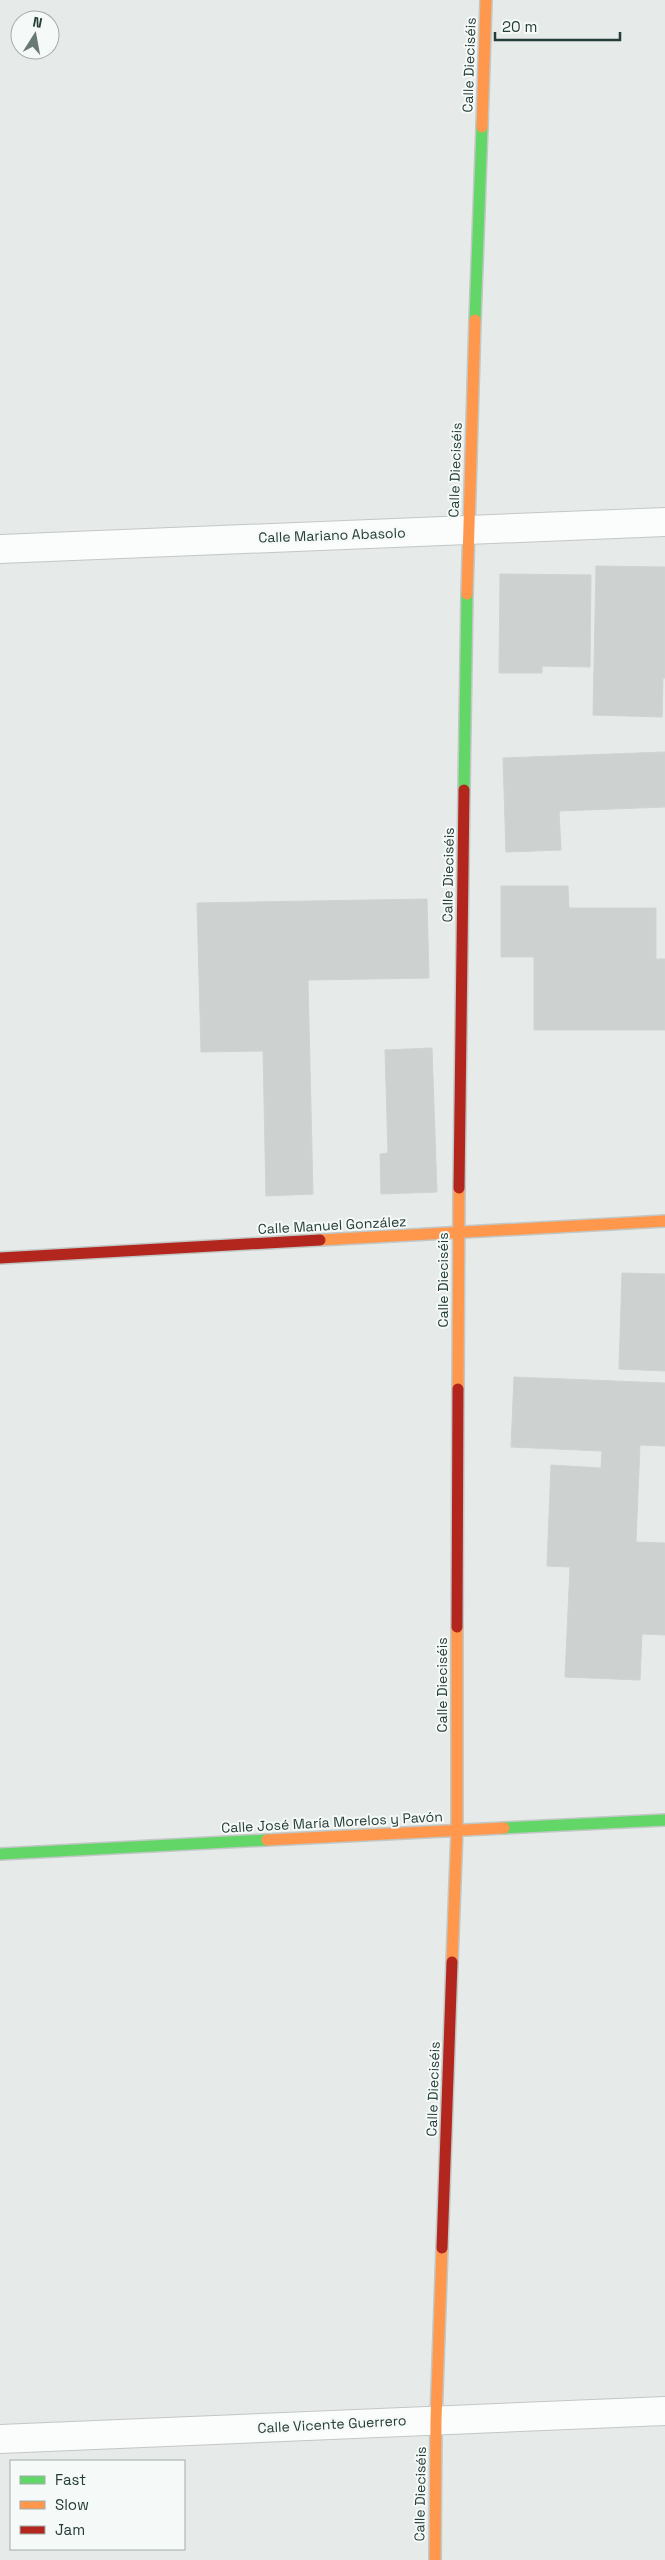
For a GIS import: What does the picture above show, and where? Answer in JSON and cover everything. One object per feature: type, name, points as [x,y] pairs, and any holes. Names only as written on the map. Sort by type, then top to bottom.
[{"type":"street","name":"Calle Dieciséis","points":[[435,2560],[436,2420],[457,1830],[458,1233],[468,530],[486,0]]},
{"type":"street","name":"Calle Mariano Abasolo","points":[[0,549],[665,522]]},
{"type":"street","name":"Calle Manuel González","points":[[0,1258],[665,1221]]},
{"type":"street","name":"Calle José María Morelos y Pavón","points":[[0,1854],[665,1820]]},
{"type":"street","name":"Calle Vicente Guerrero","points":[[0,2439],[665,2411]]},
{"type":"building","points":[[596,566],[665,567],[665,678],[663,678],[662,717],[593,715]]},
{"type":"building","points":[[500,574],[591,575],[590,667],[542,666],[542,673],[499,673]]},
{"type":"building","points":[[665,752],[665,807],[559,811],[561,850],[506,852],[503,758]]},
{"type":"building","points":[[501,886],[568,886],[569,908],[656,908],[656,959],[665,959],[665,1030],[534,1030],[534,957],[501,957]]},
{"type":"building","points":[[427,899],[429,978],[308,980],[313,1194],[266,1196],[263,1051],[201,1052],[197,903]]},
{"type":"building","points":[[432,1048],[437,1192],[381,1194],[380,1154],[388,1153],[385,1050]]},
{"type":"building","points":[[622,1273],[665,1274],[665,1371],[619,1369]]},
{"type":"building","points":[[514,1377],[665,1383],[665,1446],[640,1445],[636,1542],[665,1543],[665,1635],[642,1634],[640,1680],[565,1677],[570,1567],[547,1566],[551,1465],[601,1468],[602,1451],[511,1447]]},
{"type":"traffic: fast","points":[[475,320],[482,127]]},
{"type":"traffic: fast","points":[[464,790],[467,594]]},
{"type":"traffic: fast","points":[[504,1828],[665,1820]]},
{"type":"traffic: fast","points":[[0,1854],[267,1840]]},
{"type":"traffic: slow","points":[[482,127],[486,0]]},
{"type":"traffic: slow","points":[[467,594],[475,320]]},
{"type":"traffic: slow","points":[[458,1389],[459,1188]]},
{"type":"traffic: slow","points":[[320,1240],[665,1221]]},
{"type":"traffic: slow","points":[[452,1962],[457,1830],[457,1627]]},
{"type":"traffic: slow","points":[[267,1840],[504,1828]]},
{"type":"traffic: slow","points":[[435,2560],[436,2420],[442,2248]]},
{"type":"traffic: jam","points":[[459,1188],[464,790]]},
{"type":"traffic: jam","points":[[0,1258],[320,1240]]},
{"type":"traffic: jam","points":[[457,1627],[458,1389]]},
{"type":"traffic: jam","points":[[442,2248],[452,1962]]}]
